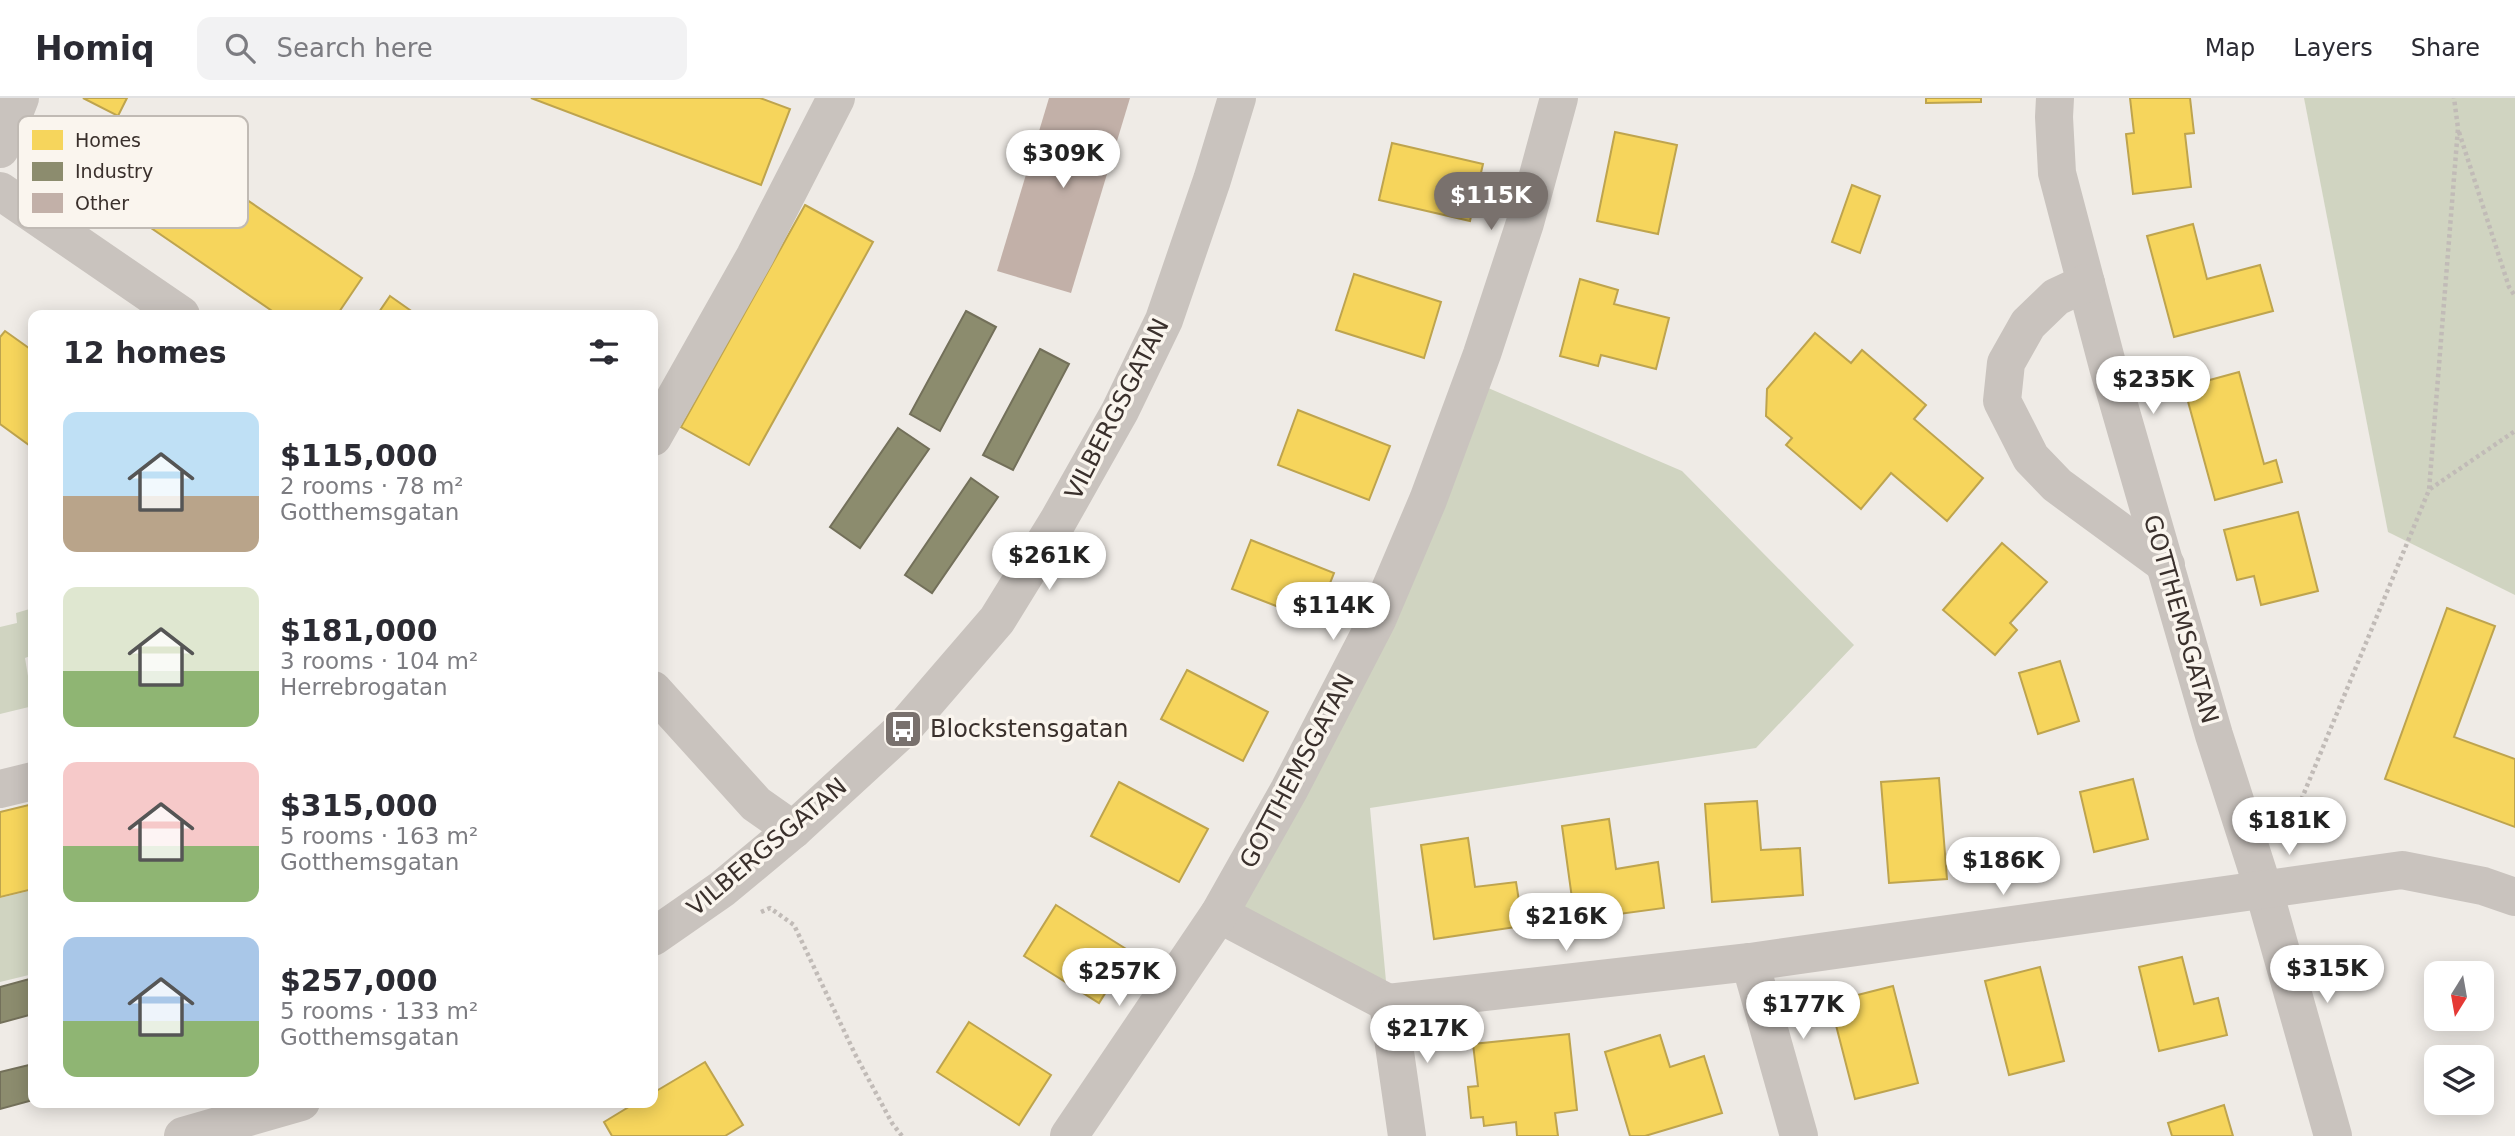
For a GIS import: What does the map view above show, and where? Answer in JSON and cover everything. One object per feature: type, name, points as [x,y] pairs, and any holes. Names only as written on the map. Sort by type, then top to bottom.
[{"type":"street","points":[[0,149],[20,98]]},
{"type":"street","points":[[658,428],[755,256],[836,98]]},
{"type":"street","name":"VILBERGSGATAN","points":[[658,934],[722,889],[793,830],[903,729],[997,620],[1058,521],[1120,411],[1164,320],[1237,98]]},
{"type":"street","name":"GOTTHEMSGATAN","points":[[1069,1136],[1219,914],[1289,790],[1377,620],[1423,512],[1486,341],[1525,223],[1559,98]]},
{"type":"street","name":"GOTTHEMSGATAN","points":[[2055,98],[2057,173],[2086,283],[2214,735],[2264,891],[2333,1136]]},
{"type":"street","points":[[0,191],[18,203]]},
{"type":"street","points":[[54,228],[174,310]]},
{"type":"street","points":[[2086,283],[2056,298],[2028,324],[2006,363],[2002,401],[2031,458],[2057,485],[2166,565]]},
{"type":"street","points":[[658,696],[756,804],[793,830]]},
{"type":"street","points":[[0,789],[28,782]]},
{"type":"street","points":[[1219,914],[1388,1003],[1750,962],[2402,870],[2483,886],[2515,897]]},
{"type":"street","points":[[1750,962],[1800,1136]]},
{"type":"street","points":[[1388,1003],[1407,1136]]},
{"type":"street","points":[[192,1135],[281,1108]]},
{"type":"path","points":[[2454,98],[2458,128],[2509,287],[2515,296]]},
{"type":"path","points":[[2264,891],[2430,489],[2458,128]]},
{"type":"path","points":[[2430,489],[2515,431]]},
{"type":"path","points":[[722,889],[745,920],[770,908],[794,925],[855,1054],[892,1123],[902,1136]]},
{"type":"green space","points":[[2304,98],[2515,98],[2515,595],[2388,532]]},
{"type":"green space","points":[[1472,381],[1682,471],[1854,645],[1756,748],[1370,808],[1388,1003],[1219,914]]},
{"type":"green space","points":[[28,609],[28,657],[25,658],[28,707],[0,714],[0,627],[17,623],[16,613]]},
{"type":"green space","points":[[28,891],[28,975],[0,982],[0,898]]},
{"type":"building: Homes","points":[[83,98],[127,98],[118,116]]},
{"type":"building: Homes","points":[[531,98],[760,98],[790,109],[761,185]]},
{"type":"building: Homes","points":[[1926,98],[1981,98],[1981,102],[1926,103]]},
{"type":"building: Homes","points":[[2130,98],[2190,98],[2194,133],[2185,134],[2191,187],[2133,194],[2126,134],[2134,133]]},
{"type":"building: Homes","points":[[1615,132],[1677,145],[1658,234],[1597,221]]},
{"type":"building: Homes","points":[[1392,143],[1483,164],[1470,221],[1379,200]]},
{"type":"building: Homes","points":[[1852,185],[1880,196],[1860,253],[1832,242]]},
{"type":"building: Homes","points":[[248,201],[362,278],[340,310],[271,310],[151,228],[248,228]]},
{"type":"building: Homes","points":[[805,205],[873,242],[749,465],[681,427]]},
{"type":"building: Homes","points":[[2193,224],[2207,279],[2260,265],[2273,311],[2174,337],[2147,236]]},
{"type":"building: Homes","points":[[1354,274],[1441,302],[1424,358],[1336,330]]},
{"type":"building: Homes","points":[[1580,279],[1618,290],[1614,304],[1669,318],[1656,369],[1601,355],[1598,366],[1560,356]]},
{"type":"building: Homes","points":[[390,296],[410,310],[380,310]]},
{"type":"building: Homes","points":[[5,331],[28,347],[28,444],[0,424],[0,337]]},
{"type":"building: Homes","points":[[1815,333],[1851,363],[1862,350],[1926,405],[1914,419],[1983,478],[1947,521],[1891,473],[1861,509],[1786,445],[1792,438],[1766,416],[1767,389]]},
{"type":"building: Homes","points":[[2239,372],[2264,464],[2276,460],[2282,482],[2215,500],[2184,387]]},
{"type":"building: Homes","points":[[1298,410],[1390,446],[1369,500],[1278,465]]},
{"type":"building: Homes","points":[[2298,512],[2318,591],[2261,605],[2254,576],[2237,580],[2224,530]]},
{"type":"building: Homes","points":[[1251,540],[1334,573],[1315,621],[1232,589]]},
{"type":"building: Homes","points":[[2002,543],[2047,582],[2010,623],[2017,630],[1995,655],[1943,610]]},
{"type":"building: Homes","points":[[2447,608],[2495,626],[2454,737],[2515,759],[2515,827],[2385,779]]},
{"type":"building: Homes","points":[[2060,661],[2079,721],[2038,734],[2019,673]]},
{"type":"building: Homes","points":[[1187,670],[1268,712],[1243,761],[1161,719]]},
{"type":"building: Homes","points":[[1939,778],[1947,879],[1889,883],[1881,782]]},
{"type":"building: Homes","points":[[2133,779],[2148,839],[2094,852],[2080,792]]},
{"type":"building: Homes","points":[[1119,782],[1208,829],[1179,882],[1091,836]]},
{"type":"building: Homes","points":[[1757,801],[1761,850],[1800,848],[1803,895],[1712,902],[1705,804]]},
{"type":"building: Homes","points":[[28,805],[28,890],[0,897],[0,812]]},
{"type":"building: Homes","points":[[1609,819],[1616,869],[1658,862],[1664,908],[1575,920],[1562,826]]},
{"type":"building: Homes","points":[[1468,838],[1475,887],[1516,882],[1523,926],[1434,939],[1421,845]]},
{"type":"building: Homes","points":[[1056,905],[1131,952],[1099,1003],[1024,956]]},
{"type":"building: Homes","points":[[2182,957],[2194,1004],[2218,998],[2227,1035],[2159,1051],[2139,967]]},
{"type":"building: Homes","points":[[2040,967],[2064,1061],[2009,1075],[1985,981]]},
{"type":"building: Homes","points":[[1893,986],[1918,1083],[1855,1099],[1830,1002]]},
{"type":"building: Homes","points":[[969,1022],[1051,1075],[1019,1125],[937,1072]]},
{"type":"building: Homes","points":[[1569,1034],[1577,1110],[1555,1113],[1558,1136],[1517,1136],[1516,1122],[1484,1126],[1483,1117],[1471,1118],[1468,1087],[1478,1086],[1473,1044]]},
{"type":"building: Homes","points":[[1660,1035],[1670,1067],[1704,1056],[1722,1113],[1645,1136],[1630,1136],[1605,1052]]},
{"type":"building: Homes","points":[[705,1062],[743,1125],[725,1136],[612,1136],[604,1122],[627,1108],[658,1108],[658,1090]]},
{"type":"building: Homes","points":[[2224,1105],[2233,1136],[2172,1136],[2168,1123]]},
{"type":"building: Industry","points":[[966,311],[996,327],[940,431],[910,414]]},
{"type":"building: Industry","points":[[1040,349],[1069,364],[1013,470],[983,455]]},
{"type":"building: Industry","points":[[898,428],[929,449],[860,548],[830,527]]},
{"type":"building: Industry","points":[[971,478],[998,497],[932,593],[905,575]]},
{"type":"building: Industry","points":[[28,979],[28,1015],[0,1023],[0,987]]},
{"type":"building: Industry","points":[[28,1065],[28,1101],[0,1109],[0,1072]]},
{"type":"building: Other","points":[[1049,98],[1130,98],[1071,293],[997,271]]},
{"type":"place","name":"Blockstensgatan","points":[[903,729]]}]
